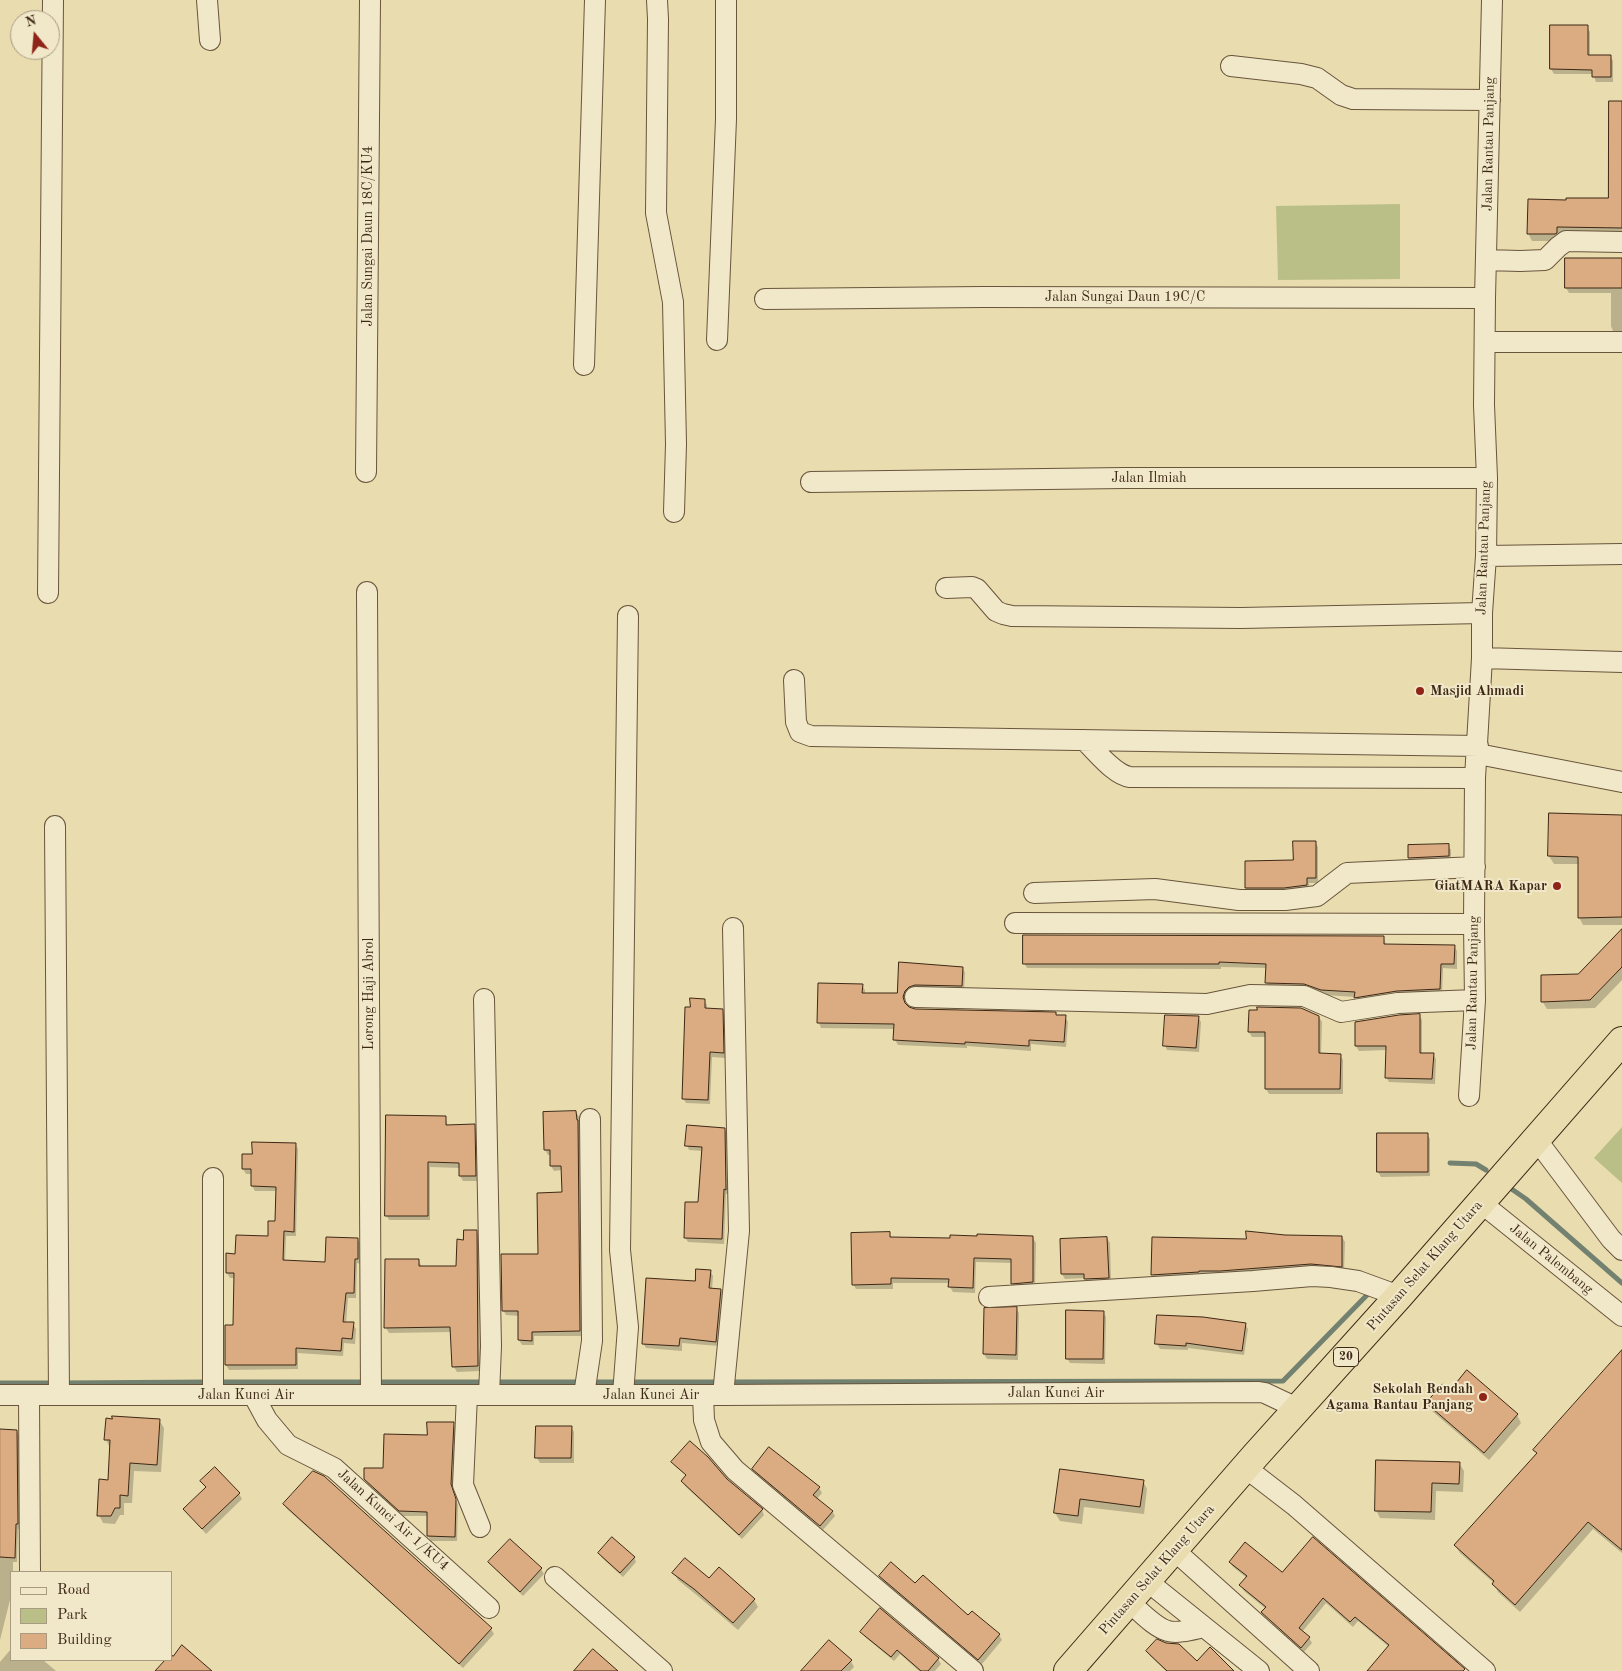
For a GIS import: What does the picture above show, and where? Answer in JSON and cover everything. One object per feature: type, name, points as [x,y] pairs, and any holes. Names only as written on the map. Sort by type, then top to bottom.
[{"type":"highway","name":"Pintasan Selat Klang Utara","points":[[1072,1669],[1174,1550],[1622,1041]]},
{"type":"street","points":[[48,593],[53,0]]},
{"type":"street","points":[[208,0],[210,40]]},
{"type":"street","name":"Jalan Sungai Daun 18C/KU4","points":[[366,472],[370,0]]},
{"type":"street","points":[[584,365],[595,0]]},
{"type":"street","points":[[657,0],[656,213],[673,302],[676,444],[674,512]]},
{"type":"street","points":[[717,340],[726,119],[726,0]]},
{"type":"street","name":"Jalan Rantau Panjang","points":[[1469,1096],[1475,1000],[1475,778],[1478,750],[1482,613],[1486,556],[1485,298],[1492,0]]},
{"type":"street","points":[[1231,66],[1300,74],[1316,78],[1341,94],[1353,99],[1490,100]]},
{"type":"street","points":[[1486,260],[1520,262],[1545,260],[1566,241],[1622,242]]},
{"type":"street","name":"Jalan Sungai Daun 19C/C","points":[[765,299],[983,297],[1485,298]]},
{"type":"street","points":[[1486,342],[1622,342]]},
{"type":"street","name":"Jalan Ilmiah","points":[[811,482],[1124,478],[1487,478]]},
{"type":"street","points":[[1486,556],[1622,554]]},
{"type":"street","points":[[946,588],[972,587],[977,589],[996,610],[1012,616],[1241,618],[1482,613]]},
{"type":"street","name":"Lorong Haji Abrol","points":[[366,592],[371,1386]]},
{"type":"street","points":[[623,1386],[628,1327],[620,1250],[628,616]]},
{"type":"street","points":[[1482,658],[1622,662]]},
{"type":"street","points":[[794,680],[796,722],[800,732],[811,736],[1084,740],[1478,750],[1622,782]]},
{"type":"street","points":[[1084,740],[1117,772],[1130,777],[1475,778]]},
{"type":"street","points":[[55,826],[59,1387]]},
{"type":"street","points":[[1034,893],[1156,889],[1239,900],[1285,900],[1317,896],[1347,873],[1475,867]]},
{"type":"street","points":[[1015,923],[1474,924]]},
{"type":"street","points":[[724,1386],[739,1231],[733,928]]},
{"type":"street","points":[[915,997],[1207,1004],[1250,995],[1304,996],[1341,1012],[1398,1003],[1475,1000]]},
{"type":"street","points":[[484,999],[491,1336],[490,1386]]},
{"type":"street","points":[[585,1386],[592,1341],[590,1119]]},
{"type":"street","points":[[1536,1139],[1611,1239],[1622,1250]]},
{"type":"street","points":[[213,1178],[213,1387]]},
{"type":"street","name":"Jalan Palembang","points":[[1480,1202],[1622,1316]]},
{"type":"street","points":[[989,1296],[1244,1282],[1312,1276],[1358,1281],[1399,1296]]},
{"type":"street","name":"Jalan Kunci Air","points":[[0,1395],[29,1395],[59,1387],[213,1387],[254,1396],[371,1386],[467,1395],[490,1386],[623,1386],[703,1396],[724,1386],[1259,1392],[1299,1409]]},
{"type":"street","points":[[29,1395],[30,1571]]},
{"type":"street","points":[[467,1395],[463,1482],[480,1527]]},
{"type":"street","name":"Jalan Kunci Air 1/KU4","points":[[254,1396],[267,1420],[288,1445],[334,1468],[489,1608]]},
{"type":"street","points":[[703,1396],[704,1420],[711,1442],[735,1470],[973,1671]]},
{"type":"street","points":[[1246,1468],[1288,1501],[1485,1671]]},
{"type":"street","points":[[1174,1550],[1309,1671]]},
{"type":"street","points":[[555,1577],[662,1671]]},
{"type":"street","points":[[1147,1581],[1259,1671]]},
{"type":"street","points":[[1129,1602],[1153,1623],[1168,1632],[1204,1626]]},
{"type":"green space","points":[[1400,204],[1400,279],[1278,280],[1276,206]]},
{"type":"green space","points":[[1622,1127],[1622,1183],[1594,1158]]},
{"type":"building","points":[[1550,25],[1588,25],[1588,55],[1611,55],[1611,77],[1592,77],[1592,70],[1550,69]]},
{"type":"building","points":[[1609,101],[1622,101],[1622,228],[1557,227],[1557,233],[1555,234],[1527,234],[1528,199],[1608,198]]},
{"type":"building","points":[[1565,258],[1622,258],[1622,288],[1565,288]]},
{"type":"building","points":[[1549,813],[1622,815],[1622,917],[1578,918],[1578,857],[1548,856]]},
{"type":"building","points":[[1293,841],[1316,841],[1316,878],[1307,878],[1307,885],[1284,888],[1245,888],[1245,861],[1293,860]]},
{"type":"building","points":[[1449,844],[1449,856],[1408,858],[1408,845]]},
{"type":"building","points":[[1622,929],[1622,967],[1590,1000],[1541,1002],[1541,975],[1578,974]]},
{"type":"building","points":[[1023,935],[1384,936],[1384,944],[1455,945],[1454,964],[1441,964],[1440,989],[1397,991],[1354,998],[1355,992],[1321,990],[1304,984],[1265,983],[1266,964],[1219,962],[1219,964],[1023,964]]},
{"type":"building","points":[[899,962],[963,967],[962,986],[915,985],[909,987],[903,997],[909,1007],[915,1009],[1056,1012],[1056,1015],[1066,1015],[1064,1042],[1029,1040],[1029,1046],[893,1040],[894,1024],[817,1023],[818,983],[863,984],[862,993],[897,993]]},
{"type":"building","points":[[690,998],[705,999],[705,1008],[723,1009],[724,1053],[710,1052],[708,1100],[682,1099],[685,1007],[690,1007]]},
{"type":"building","points":[[1257,1007],[1301,1008],[1319,1016],[1319,1053],[1341,1054],[1340,1089],[1265,1089],[1265,1032],[1248,1032],[1249,1010],[1257,1010]]},
{"type":"building","points":[[1420,1014],[1420,1053],[1434,1053],[1432,1079],[1385,1078],[1386,1046],[1355,1046],[1355,1022],[1399,1015]]},
{"type":"building","points":[[1165,1015],[1199,1016],[1196,1048],[1163,1046]]},
{"type":"building","points":[[576,1111],[578,1120],[580,1331],[532,1332],[532,1341],[518,1340],[518,1311],[502,1311],[501,1254],[538,1254],[537,1193],[562,1192],[561,1166],[550,1166],[550,1150],[544,1150],[543,1112]]},
{"type":"building","points":[[386,1115],[446,1116],[446,1125],[475,1124],[476,1176],[459,1176],[459,1163],[428,1162],[428,1216],[385,1216]]},
{"type":"building","points":[[687,1125],[725,1128],[726,1190],[724,1189],[722,1239],[684,1238],[685,1202],[698,1202],[702,1147],[685,1146]]},
{"type":"building","points":[[1377,1133],[1428,1133],[1428,1172],[1377,1172]]},
{"type":"building","points":[[252,1142],[296,1143],[294,1232],[284,1231],[283,1260],[325,1262],[326,1237],[358,1238],[358,1259],[355,1259],[354,1293],[346,1293],[343,1322],[354,1322],[352,1339],[342,1338],[341,1351],[296,1348],[296,1365],[225,1365],[225,1325],[233,1325],[234,1273],[226,1273],[226,1253],[235,1254],[236,1235],[268,1236],[268,1221],[275,1221],[276,1187],[251,1186],[251,1169],[242,1169],[242,1154],[252,1154]]},
{"type":"building","points":[[464,1230],[477,1230],[478,1366],[452,1367],[450,1327],[384,1328],[385,1259],[419,1259],[419,1266],[456,1266],[457,1239],[463,1240]]},
{"type":"building","points":[[1246,1231],[1285,1235],[1342,1236],[1342,1267],[1311,1264],[1151,1275],[1152,1237],[1246,1239]]},
{"type":"building","points":[[890,1232],[890,1237],[950,1238],[950,1235],[977,1236],[977,1234],[1033,1236],[1033,1282],[1011,1284],[1011,1259],[974,1258],[973,1288],[948,1287],[949,1279],[891,1278],[891,1284],[852,1285],[851,1233]]},
{"type":"building","points":[[1107,1237],[1109,1278],[1084,1279],[1084,1274],[1061,1274],[1060,1239]]},
{"type":"building","points":[[696,1269],[711,1270],[709,1288],[721,1289],[716,1342],[680,1338],[679,1346],[642,1344],[646,1278],[695,1281]]},
{"type":"building","points":[[1017,1307],[1016,1355],[983,1354],[984,1308]]},
{"type":"building","points":[[1066,1310],[1104,1311],[1103,1359],[1066,1359]]},
{"type":"building","points":[[1157,1315],[1203,1317],[1246,1323],[1242,1351],[1186,1343],[1186,1346],[1155,1344]]},
{"type":"building","points":[[1622,1350],[1622,1550],[1588,1522],[1515,1605],[1492,1584],[1494,1581],[1454,1545],[1537,1453],[1533,1450]]},
{"type":"building","points":[[1467,1370],[1518,1414],[1484,1453],[1426,1403],[1442,1384],[1450,1390]]},
{"type":"building","points":[[112,1416],[160,1419],[157,1465],[130,1463],[128,1496],[120,1495],[120,1508],[115,1508],[111,1516],[97,1516],[99,1479],[108,1480],[110,1440],[104,1440],[106,1418],[112,1419]]},
{"type":"building","points":[[427,1422],[454,1422],[451,1484],[456,1499],[455,1537],[427,1536],[427,1512],[399,1511],[364,1479],[364,1468],[383,1468],[384,1434],[427,1435]]},
{"type":"building","points":[[536,1426],[572,1426],[571,1458],[535,1458]]},
{"type":"building","points":[[0,1429],[17,1430],[18,1524],[16,1524],[15,1558],[0,1557]]},
{"type":"building","points":[[690,1441],[708,1457],[727,1479],[763,1509],[739,1535],[681,1481],[686,1475],[671,1462]]},
{"type":"building","points":[[769,1447],[820,1487],[813,1495],[833,1511],[820,1526],[752,1469]]},
{"type":"building","points":[[1376,1460],[1460,1462],[1459,1484],[1432,1483],[1431,1512],[1375,1511]]},
{"type":"building","points":[[215,1467],[240,1493],[202,1529],[183,1509],[206,1487],[200,1481]]},
{"type":"building","points":[[1060,1469],[1144,1480],[1140,1507],[1080,1499],[1078,1516],[1054,1513]]},
{"type":"building","points":[[313,1471],[324,1476],[492,1628],[459,1664],[283,1504]]},
{"type":"building","points":[[612,1537],[635,1557],[620,1573],[598,1553]]},
{"type":"building","points":[[1313,1537],[1465,1669],[1463,1671],[1367,1671],[1389,1645],[1355,1617],[1350,1622],[1323,1598],[1299,1628],[1310,1637],[1301,1648],[1261,1612],[1266,1607],[1239,1585],[1247,1576],[1229,1562],[1245,1542],[1282,1572]]},
{"type":"building","points":[[510,1539],[542,1568],[520,1592],[488,1562]]},
{"type":"building","points":[[685,1558],[709,1578],[719,1567],[755,1599],[733,1623],[694,1589],[672,1573]]},
{"type":"building","points":[[891,1562],[915,1583],[923,1575],[968,1615],[972,1611],[1000,1634],[978,1660],[879,1576]]},
{"type":"building","points":[[880,1608],[939,1658],[928,1671],[921,1671],[897,1650],[891,1657],[860,1632]]},
{"type":"building","points":[[1157,1639],[1166,1643],[1179,1644],[1197,1661],[1210,1647],[1234,1671],[1167,1671],[1146,1651]]},
{"type":"building","points":[[829,1640],[852,1660],[841,1671],[801,1671]]},
{"type":"building","points":[[182,1645],[212,1671],[155,1671],[164,1661],[172,1661],[173,1656]]},
{"type":"building","points":[[593,1649],[618,1671],[574,1671]]},
{"type":"waterway","points":[[1450,1163],[1476,1164],[1486,1170]]},
{"type":"waterway","points":[[1513,1190],[1526,1199],[1622,1283]]},
{"type":"waterway","points":[[730,1382],[1283,1381],[1368,1294]]},
{"type":"waterway","points":[[62,1383],[209,1382]]},
{"type":"waterway","points":[[217,1382],[366,1382]]},
{"type":"waterway","points":[[375,1382],[486,1382]]},
{"type":"waterway","points":[[495,1382],[581,1382]]},
{"type":"waterway","points":[[590,1382],[619,1382]]},
{"type":"waterway","points":[[627,1382],[719,1382]]},
{"type":"waterway","points":[[0,1383],[54,1383]]},
{"type":"place","name":"Masjid Ahmadi","points":[[1420,691]]},
{"type":"place","name":"GiatMARA Kapar","points":[[1557,886]]},
{"type":"place","name":"Sekolah Rendah Agama Rantau Panjang","points":[[1483,1397]]}]
